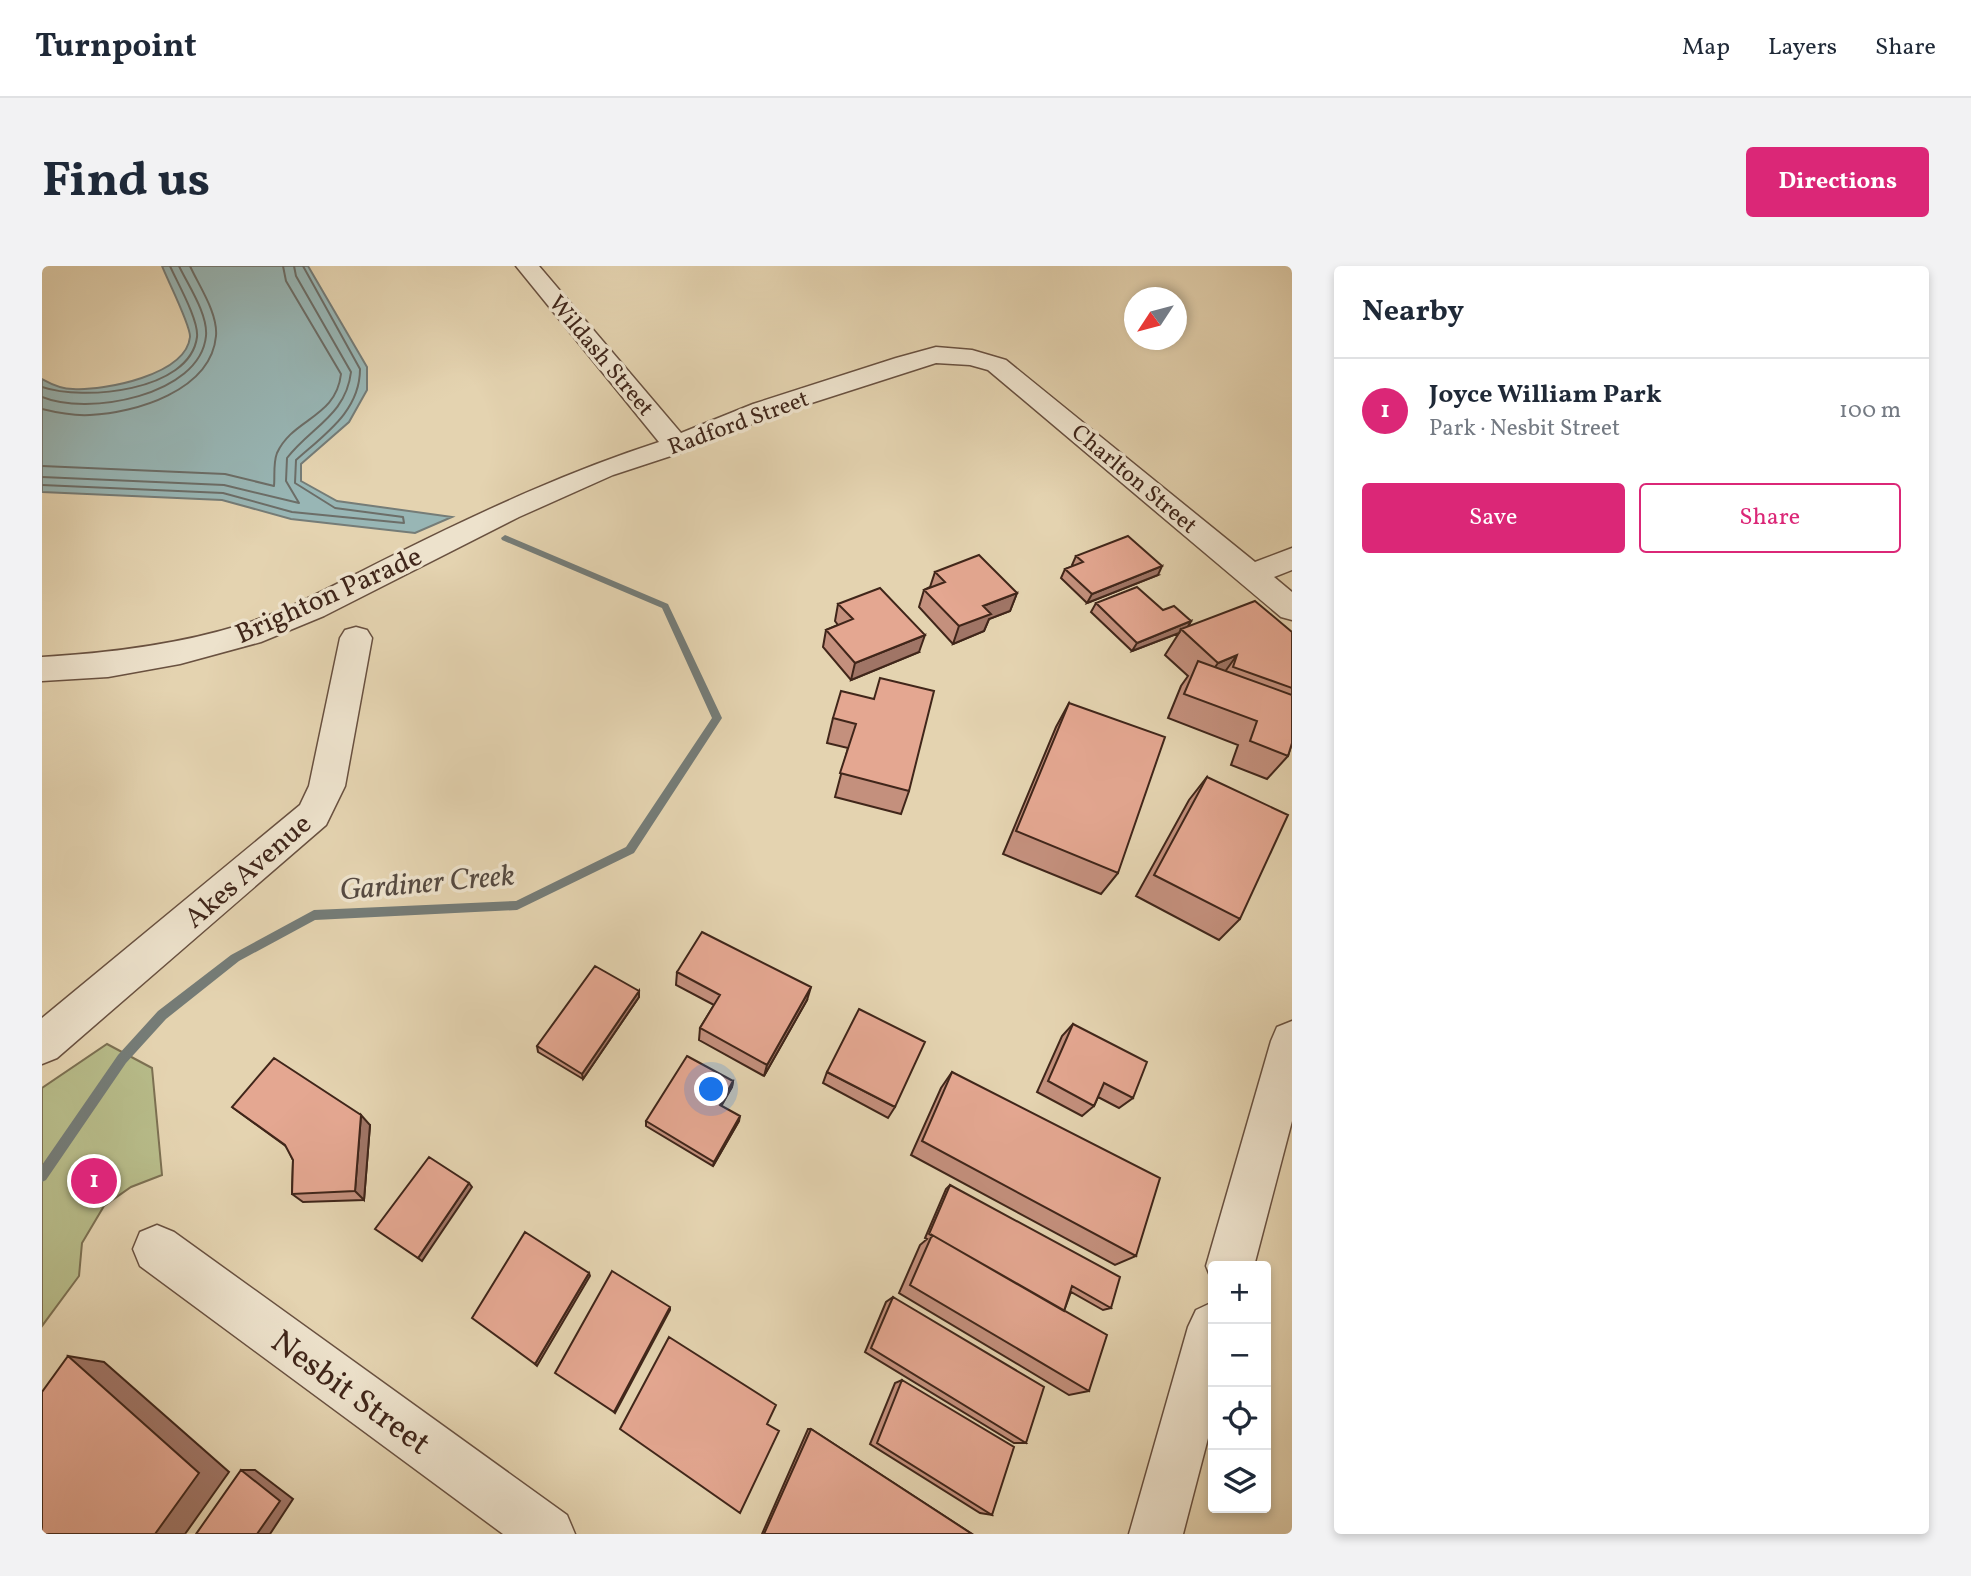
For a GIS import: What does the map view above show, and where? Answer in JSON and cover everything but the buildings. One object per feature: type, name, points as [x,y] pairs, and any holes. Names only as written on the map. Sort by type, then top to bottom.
[{"type":"street","name":"Wildash Street","points":[[527,266],[676,445]]},
{"type":"street","name":"Radford Street","points":[[448,540],[603,469],[676,445],[762,410],[936,355],[972,358]]},
{"type":"street","name":"Charlton Street","points":[[972,358],[998,365],[1018,380],[1292,609]]},
{"type":"street","name":"Brighton Parade","points":[[42,669],[108,665],[180,652],[250,634],[313,608],[448,540]]},
{"type":"street","points":[[1251,575],[1292,558]]},
{"type":"street","name":"Akes Avenue","points":[[42,1044],[313,816],[327,786],[356,638]]},
{"type":"street","points":[[1231,1261],[1292,1041]]},
{"type":"street","name":"Nesbit Street","points":[[156,1249],[548,1534]]},
{"type":"street","points":[[1156,1534],[1208,1345]]},
{"type":"green space","points":[[107,1044],[152,1068],[162,1175],[131,1187],[104,1206],[82,1243],[79,1276],[42,1326],[42,1088]]},
{"type":"water","points":[[162,266],[308,266],[367,367],[367,390],[349,422],[301,464],[301,481],[337,501],[452,517],[415,533],[291,519],[222,500],[42,492],[42,379],[65,388],[104,387],[159,371],[185,350],[190,337],[189,331]]},
{"type":"waterway","name":"Gardiner Creek","points":[[42,1176],[122,1059],[162,1015],[235,958],[314,915],[517,905],[630,850],[717,718],[665,606],[505,538]]},
{"type":"place","name":"Joyce William Park","points":[[94,1181]]}]
